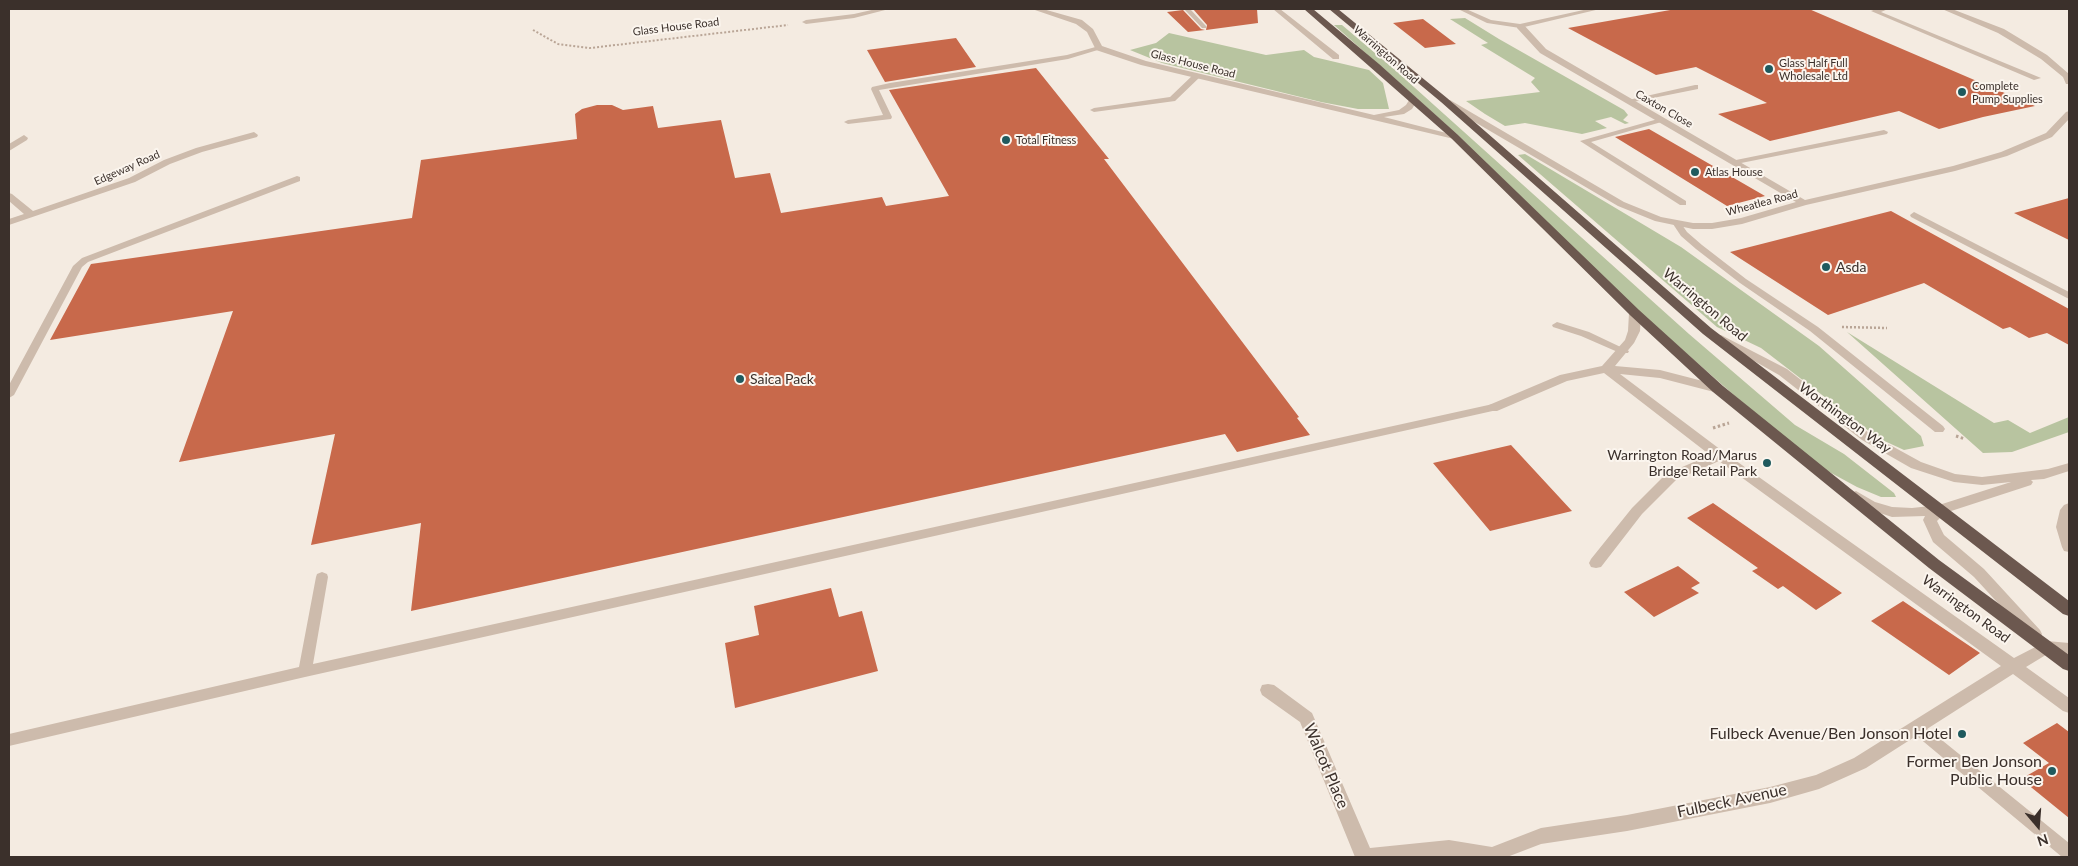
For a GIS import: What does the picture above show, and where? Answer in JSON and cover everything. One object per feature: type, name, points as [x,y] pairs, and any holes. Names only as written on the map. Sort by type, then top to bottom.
[{"type":"highway","name":"Warrington Road","points":[[1308,9],[1348,40],[1454,136],[1634,313],[1718,389],[1934,564],[2069,664]]},
{"type":"highway","name":"Warrington Road","points":[[1333,9],[1444,100],[1707,331],[2069,610]]},
{"type":"street","points":[[806,22],[854,16],[884,9]]},
{"type":"street","points":[[1036,9],[1065,16],[1087,27],[1099,48]]},
{"type":"street","points":[[1276,9],[1336,57]]},
{"type":"street","points":[[1946,9],[2001,31],[2044,56],[2066,76],[2069,82]]},
{"type":"street","name":"Caxton Close","points":[[1520,26],[1543,51],[1804,203]]},
{"type":"street","name":"Glass House Road","points":[[1099,48],[1144,63],[1454,136]]},
{"type":"street","points":[[1310,52],[1327,50]]},
{"type":"street","name":"Glass House Road","points":[[1360,115],[1385,115],[1401,112],[1409,107],[1414,100]]},
{"type":"street","name":"Wheatlea Road","points":[[1444,100],[1621,204],[1652,217],[1677,224],[1712,226],[1728,224],[1804,203],[1955,168],[2004,154],[2049,135],[2069,114]]},
{"type":"street","name":"Edgeway Road","points":[[9,222],[86,198],[132,180],[167,162],[217,141],[254,135]]},
{"type":"street","points":[[9,148],[24,138]]},
{"type":"street","points":[[9,196],[30,214]]},
{"type":"street","points":[[1494,408],[1564,378],[1606,369],[1624,351],[1634,331],[1634,313]]},
{"type":"street","name":"Worthington Way","points":[[1707,331],[1783,372],[1866,437],[1916,466],[1954,478],[1982,481],[2052,473]]},
{"type":"street","name":"Warrington Road","points":[[1606,369],[1660,374],[1718,389]]},
{"type":"street","name":"Warrington Road","points":[[1606,369],[1720,456],[2069,706]]},
{"type":"street","points":[[1596,563],[1636,511],[1671,477],[1720,456]]},
{"type":"street","name":"Worthington Way","points":[[1824,476],[1870,505],[1892,512],[1912,513],[1940,510],[2069,467]]},
{"type":"street","points":[[2069,508],[2063,527],[2069,547]]},
{"type":"street","points":[[1940,510],[1930,520],[1938,538],[1979,573],[2047,647],[2069,649]]},
{"type":"street","name":"Fulbeck Avenue","points":[[1364,857],[1449,848],[1493,856],[1541,836],[1627,823],[1770,795],[1819,782],[1860,763],[1986,682],[2047,647]]},
{"type":"street","name":"Walcot Place","points":[[1268,690],[1306,718],[1364,857]]},
{"type":"lane","points":[[1187,9],[1204,27]]},
{"type":"lane","points":[[1461,9],[1489,22],[1520,26],[1598,9]]},
{"type":"lane","points":[[1872,10],[1885,9]]},
{"type":"lane","points":[[1872,10],[2037,78]]},
{"type":"lane","points":[[848,122],[888,117],[875,89],[1068,57],[1099,48]]},
{"type":"lane","points":[[1094,110],[1172,99],[1197,76]]},
{"type":"lane","points":[[1628,101],[1696,87]]},
{"type":"lane","points":[[1662,121],[1584,141],[1683,203]]},
{"type":"lane","points":[[1736,162],[1884,132]]},
{"type":"lane","points":[[9,394],[78,266],[85,260],[297,179]]},
{"type":"lane","points":[[1914,215],[2069,296]]},
{"type":"lane","points":[[1677,224],[1684,234],[1706,253],[1814,330],[1939,429]]},
{"type":"lane","points":[[1558,325],[1585,334],[1624,351]]},
{"type":"lane","points":[[9,740],[305,671],[1494,408]]},
{"type":"lane","points":[[305,671],[322,577]]},
{"type":"lane","points":[[1917,728],[2069,854]]},
{"type":"path","name":"Glass House Road","points":[[533,30],[558,44],[590,48],[806,22]]},
{"type":"path","points":[[1814,330],[1832,327],[1886,328]]},
{"type":"green space","points":[[1465,18],[1624,110],[1628,115],[1623,120],[1629,123],[1625,124],[1611,117],[1595,121],[1607,128],[1582,134],[1525,123],[1505,126],[1485,114],[1466,101],[1540,92],[1531,82],[1535,78],[1481,45],[1488,43],[1450,19]]},
{"type":"green space","points":[[1334,25],[1342,25],[1395,70],[1689,334],[1795,425],[1844,454],[1894,493],[1896,497],[1881,497],[1857,487],[1822,468],[1735,396],[1636,309],[1458,135]]},
{"type":"green space","points":[[1169,33],[1266,55],[1304,50],[1314,57],[1369,70],[1383,83],[1389,109],[1358,109],[1321,102],[1162,63],[1130,50],[1156,43]]},
{"type":"green space","points":[[1525,154],[1681,247],[1819,346],[1921,436],[1924,446],[1904,450],[1878,438],[1761,348],[1717,327],[1518,155]]},
{"type":"green space","points":[[1847,332],[1994,423],[2008,420],[2030,433],[2069,417],[2069,432],[2012,452],[1983,453]]},
{"type":"building","points":[[1193,9],[1257,9],[1258,23],[1206,30],[1207,25]]},
{"type":"building","points":[[1676,9],[1809,9],[2035,106],[1939,129],[1899,111],[1770,141],[1718,114],[1767,103],[1696,67],[1656,75],[1568,28]]},
{"type":"building","points":[[1183,10],[1201,29],[1205,30],[1188,32],[1167,12]]},
{"type":"building","points":[[1423,19],[1456,44],[1425,48],[1393,23]]},
{"type":"building","points":[[956,38],[976,67],[885,82],[867,50]]},
{"type":"building","name":"Saica Pack","points":[[1036,68],[1109,159],[1104,159],[1299,417],[1297,418],[1310,435],[1237,452],[1225,434],[411,611],[421,523],[311,545],[335,434],[179,462],[233,311],[50,340],[91,264],[412,218],[421,160],[577,139],[575,114],[582,109],[597,105],[612,105],[623,110],[653,106],[658,128],[721,120],[735,178],[770,173],[781,213],[882,197],[886,206],[949,196],[889,90]]},
{"type":"building","name":"Atlas House","points":[[1649,129],[1765,196],[1727,206],[1615,137]]},
{"type":"building","points":[[2069,198],[2069,240],[2014,213]]},
{"type":"building","points":[[1891,211],[2069,309],[2069,345],[2047,333],[2029,338],[2010,327],[2003,329],[1924,283],[1828,315],[1730,252]]},
{"type":"building","points":[[1511,445],[1572,511],[1490,531],[1433,463]]},
{"type":"building","points":[[1713,503],[1842,593],[1816,610],[1783,586],[1778,589],[1752,571],[1758,568],[1687,518]]},
{"type":"building","points":[[1678,566],[1700,583],[1691,588],[1699,593],[1654,617],[1624,592]]},
{"type":"building","points":[[831,588],[839,617],[862,611],[878,671],[735,708],[725,643],[759,635],[754,606]]},
{"type":"building","points":[[1903,601],[1980,653],[1949,675],[1871,621]]},
{"type":"building","name":"Former Ben Jonson Public House","points":[[2057,723],[2069,732],[2069,818],[2021,779],[2049,763],[2023,743]]},
{"type":"place","name":"Glass Half Full Wholesale Ltd","points":[[1769,69]]},
{"type":"place","name":"Complete Pump Supplies","points":[[1962,92]]},
{"type":"place","name":"Total Fitness","points":[[1006,140]]},
{"type":"place","name":"Atlas House","points":[[1695,172]]},
{"type":"place","name":"Asda","points":[[1826,267]]},
{"type":"place","name":"Saica Pack","points":[[740,379]]},
{"type":"place","name":"Warrington Road/Marus Bridge Retail Park","points":[[1767,463]]},
{"type":"place","name":"Fulbeck Avenue/Ben Jonson Hotel","points":[[1962,734]]},
{"type":"place","name":"Former Ben Jonson Public House","points":[[2052,771]]}]
